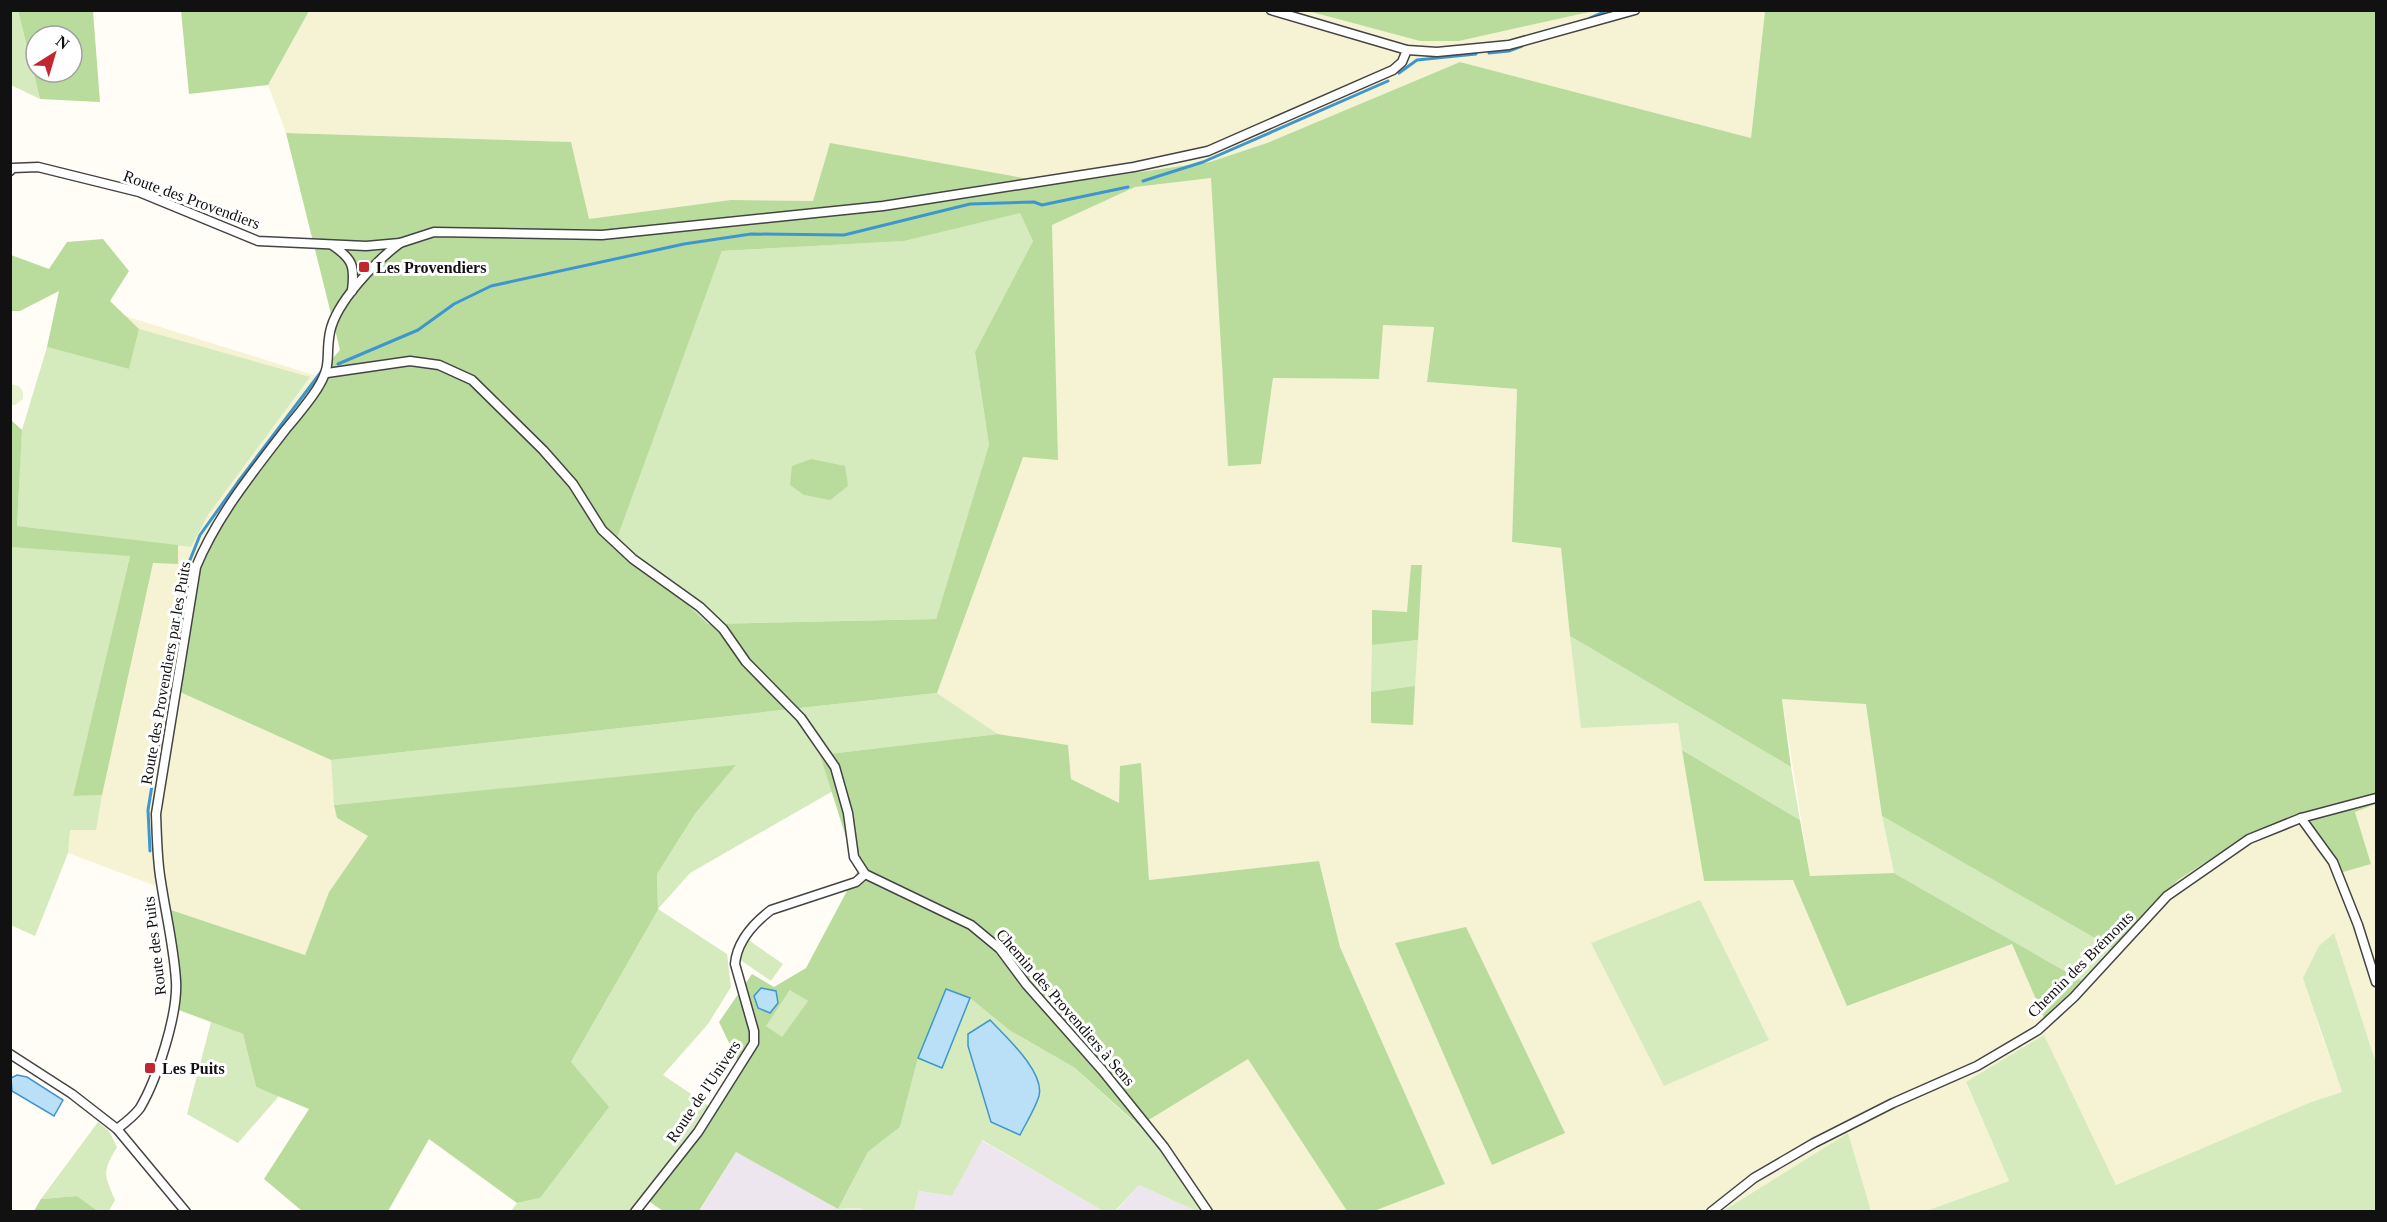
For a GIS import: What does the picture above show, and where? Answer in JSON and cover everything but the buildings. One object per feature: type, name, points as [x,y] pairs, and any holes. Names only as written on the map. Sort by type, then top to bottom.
[{"type":"street","points":[[1271,10],[1407,50],[1437,52],[1509,45],[1635,10]]},
{"type":"street","points":[[865,874],[854,857],[848,813],[835,766],[801,718],[746,662],[723,629],[708,614],[633,559],[602,530],[565,475],[472,380],[439,365],[410,361],[327,373],[329,334],[334,316],[387,253],[400,243],[434,232],[602,235],[883,206],[1134,167],[1208,151],[1393,70],[1402,62],[1407,50]]},
{"type":"street","name":"Route des Provendiers","points":[[10,171],[13,168],[38,167],[139,192],[258,241],[366,246],[400,243]]},
{"type":"street","points":[[331,244],[347,255],[355,271],[352,292]]},
{"type":"street","name":"Route des Provendiers par les Puits","points":[[157,850],[156,814],[196,567],[207,540],[245,484],[327,373]]},
{"type":"street","name":"Chemin des Brémonts","points":[[1711,1212],[1754,1178],[1814,1143],[1893,1103],[1977,1066],[2038,1030],[2074,997],[2167,896],[2249,839],[2301,818],[2376,798]]},
{"type":"street","points":[[2301,818],[2333,862],[2358,926],[2376,982]]},
{"type":"street","name":"Route des Puits","points":[[117,1130],[137,1112],[146,1097],[162,1055],[175,1001],[176,982],[157,850]]},
{"type":"street","name":"Route de l'Univers","points":[[635,1212],[698,1132],[753,1044],[754,1031],[735,964],[736,954],[744,938],[760,918],[771,910],[856,882],[865,874]]},
{"type":"street","name":"Chemin des Provendiers à Sens","points":[[865,874],[971,925],[1000,949],[1026,984],[1102,1070],[1158,1139],[1208,1212]]},
{"type":"street","points":[[12,1056],[72,1094],[117,1130],[186,1212]]},
{"type":"shaded area","points":[[1308,10],[1420,41],[1459,41],[1594,11],[1765,11],[1751,138],[1460,62],[1267,143],[1211,162],[1261,464],[1273,378],[1379,379],[1382,324],[1434,327],[1427,382],[1517,389],[1512,542],[1561,548],[1581,727],[1678,723],[1704,881],[1793,880],[1847,1005],[2012,944],[2045,1019],[2084,982],[2112,948],[2178,880],[2237,842],[2303,813],[2340,873],[2371,864],[2355,812],[2376,804],[2376,1063],[2334,934],[2317,1021],[2342,1092],[2311,1102],[2116,1185],[1966,1083],[2009,1181],[1926,1211],[1871,1211],[1848,1134],[1723,1211],[1374,1211],[1445,1184],[1340,947],[1319,861],[1149,880],[1140,763],[1119,804],[1071,779],[1068,745],[998,734],[937,693],[963,619],[731,201],[588,220],[570,142],[286,133],[268,85],[309,11]]},
{"type":"shaded area","points":[[65,297],[317,376],[201,553],[180,692],[331,760],[337,818],[369,836],[329,892],[305,955],[171,910],[166,890],[68,853],[35,936],[11,925],[11,481]]},
{"type":"shaded area","points":[[1782,698],[1867,704],[1882,816],[1894,873],[1810,877]]},
{"type":"shaded area","points":[[1248,1058],[1347,1211],[1207,1211],[1146,1122]]},
{"type":"shaded area","points":[[981,1140],[1103,1211],[914,1212],[919,1191],[952,1196]]},
{"type":"shaded area","points":[[736,1152],[838,1209],[860,1208],[866,1211],[699,1212]]},
{"type":"shaded area","points":[[1139,1185],[1196,1211],[1115,1212]]},
{"type":"green space","points":[[181,10],[309,11],[268,85],[189,94]]},
{"type":"green space","points":[[11,11],[18,11],[24,35],[24,84],[36,84],[40,99],[11,85]]},
{"type":"green space","points":[[18,11],[93,11],[100,102],[40,99],[36,84],[84,84],[84,24],[24,24],[24,35]]},
{"type":"green space","points":[[1308,11],[1594,11],[1459,41],[1420,41]]},
{"type":"green space","points":[[1765,11],[2376,11],[2376,804],[2355,812],[2371,864],[2340,873],[2303,813],[2237,842],[2178,880],[2112,948],[1882,816],[1866,704],[1782,699],[1791,767],[1570,636],[1561,548],[1512,542],[1517,389],[1427,382],[1434,327],[1383,325],[1379,379],[1273,378],[1261,464],[1228,466],[1211,178],[1135,187],[1052,225],[1058,460],[1023,457],[937,693],[331,760],[180,692],[201,553],[317,376],[340,350],[286,133],[571,142],[589,219],[731,200],[813,201],[830,143],[1056,184],[1210,162],[1267,143],[1460,62],[1751,138]],"holes":[[[1020,213],[1033,241],[975,352],[989,445],[936,619],[708,624],[617,538],[722,251],[904,241]]]},
{"type":"green space","points":[[1020,212],[1033,241],[975,352],[989,445],[936,619],[708,624],[616,538],[722,251],[904,241]]},
{"type":"green space","points":[[103,239],[129,271],[110,301],[139,329],[129,369],[47,347],[59,291],[20,311],[11,311],[11,255],[49,269],[67,242]]},
{"type":"green space","points":[[139,329],[310,377],[208,515],[191,547],[17,526],[22,430],[47,347],[129,369]]},
{"type":"green space","points":[[11,384],[19,386],[23,392],[23,399],[15,405],[11,405]]},
{"type":"green space","points":[[11,420],[22,430],[17,526],[178,545],[178,564],[153,563],[102,795],[73,796],[130,556],[11,547]]},
{"type":"green space","points":[[811,459],[845,466],[848,486],[830,500],[804,495],[790,485],[792,466]]},
{"type":"green space","points":[[11,547],[130,555],[73,796],[102,795],[96,830],[70,830],[68,853],[35,936],[11,925]]},
{"type":"green space","points":[[1411,565],[1422,565],[1418,640],[1372,645],[1372,610],[1407,612]]},
{"type":"green space","points":[[1570,636],[1791,767],[1800,820],[1682,750],[1678,723],[1581,728]]},
{"type":"green space","points":[[1418,640],[1415,686],[1371,692],[1372,645]]},
{"type":"green space","points":[[1415,686],[1413,725],[1371,723],[1371,692]]},
{"type":"green space","points":[[937,693],[998,734],[821,755],[833,791],[690,873],[658,909],[727,954],[731,987],[708,1024],[663,1075],[715,1110],[709,1125],[638,1212],[511,1211],[517,1203],[540,1198],[571,1062],[658,910],[657,874],[695,814],[735,766],[334,805],[331,760]]},
{"type":"green space","points":[[998,734],[1068,745],[1071,779],[1119,803],[1120,766],[1141,763],[1149,880],[1319,861],[1340,947],[1445,1184],[1374,1211],[1347,1211],[1248,1059],[1139,1126],[1075,1068],[1009,1030],[970,998],[946,989],[918,1058],[900,1127],[868,1152],[838,1209],[736,1152],[699,1211],[663,1211],[647,1200],[709,1125],[741,1068],[719,1022],[752,974],[774,987],[806,968],[857,872],[820,755]],"holes":[[[790,990],[808,1001],[782,1037],[766,1026]]]},
{"type":"green space","points":[[1682,750],[1800,820],[1810,876],[1894,873],[2084,982],[2045,1020],[2012,944],[1847,1006],[1793,880],[1704,881]]},
{"type":"green space","points":[[736,765],[695,814],[657,874],[658,910],[571,1062],[609,1107],[540,1198],[517,1203],[429,1139],[388,1211],[302,1211],[264,1179],[309,1109],[256,1087],[243,1034],[176,1009],[180,984],[171,910],[305,955],[329,892],[368,836],[337,818],[334,805]]},
{"type":"green space","points":[[1882,816],[2112,948],[2084,982],[1894,873]]},
{"type":"green space","points":[[1700,900],[1769,1040],[1664,1086],[1591,943]]},
{"type":"green space","points":[[1466,927],[1565,1133],[1492,1165],[1395,943]]},
{"type":"green space","points":[[2334,933],[2376,1063],[2376,1211],[1926,1211],[2009,1181],[1966,1082],[2044,1035],[2116,1185],[2311,1102],[2342,1092],[2303,978],[2319,946]]},
{"type":"green space","points":[[747,939],[783,964],[771,981],[739,959]]},
{"type":"green space","points":[[791,989],[808,1001],[783,1038],[765,1026]]},
{"type":"green space","points":[[970,998],[1009,1030],[1075,1068],[1138,1126],[1146,1122],[1207,1211],[1196,1211],[1139,1185],[1115,1211],[1103,1211],[982,1140],[952,1196],[919,1191],[914,1211],[838,1209],[868,1152],[900,1127],[918,1058],[942,1067]]},
{"type":"green space","points":[[211,1022],[243,1034],[256,1087],[279,1096],[238,1143],[187,1114]]},
{"type":"green space","points":[[98,1122],[109,1131],[117,1147],[106,1173],[115,1200],[109,1211],[98,1211],[77,1196],[41,1199]]},
{"type":"green space","points":[[1848,1133],[1871,1211],[1723,1211]]},
{"type":"green space","points":[[77,1196],[98,1211],[34,1211],[41,1199]]},
{"type":"water","points":[[761,988],[776,991],[778,1003],[770,1013],[758,1008],[754,996]]},
{"type":"water","points":[[946,989],[970,998],[942,1068],[918,1058]]},
{"type":"water","points":[[990,1020],[1023,1055],[1036,1076],[1039,1087],[1039,1096],[1020,1135],[991,1122],[968,1046],[968,1034]]},
{"type":"water","points":[[17,1075],[27,1077],[63,1100],[54,1116],[12,1091],[11,1078]]},
{"type":"waterway","points":[[1590,18],[1608,10]]},
{"type":"waterway","points":[[1489,53],[1509,51],[1522,46]]},
{"type":"waterway","points":[[1399,73],[1417,60],[1476,54]]},
{"type":"waterway","points":[[1143,181],[1203,162],[1388,81]]},
{"type":"waterway","points":[[338,364],[418,330],[454,304],[491,286],[684,244],[751,234],[844,235],[970,204],[1034,202],[1042,205],[1128,187]]},
{"type":"waterway","points":[[150,851],[148,810],[188,565],[200,535],[321,372]]},
{"type":"place","name":"Les Provendiers","points":[[364,267]]},
{"type":"place","name":"Les Puits","points":[[150,1068]]}]
